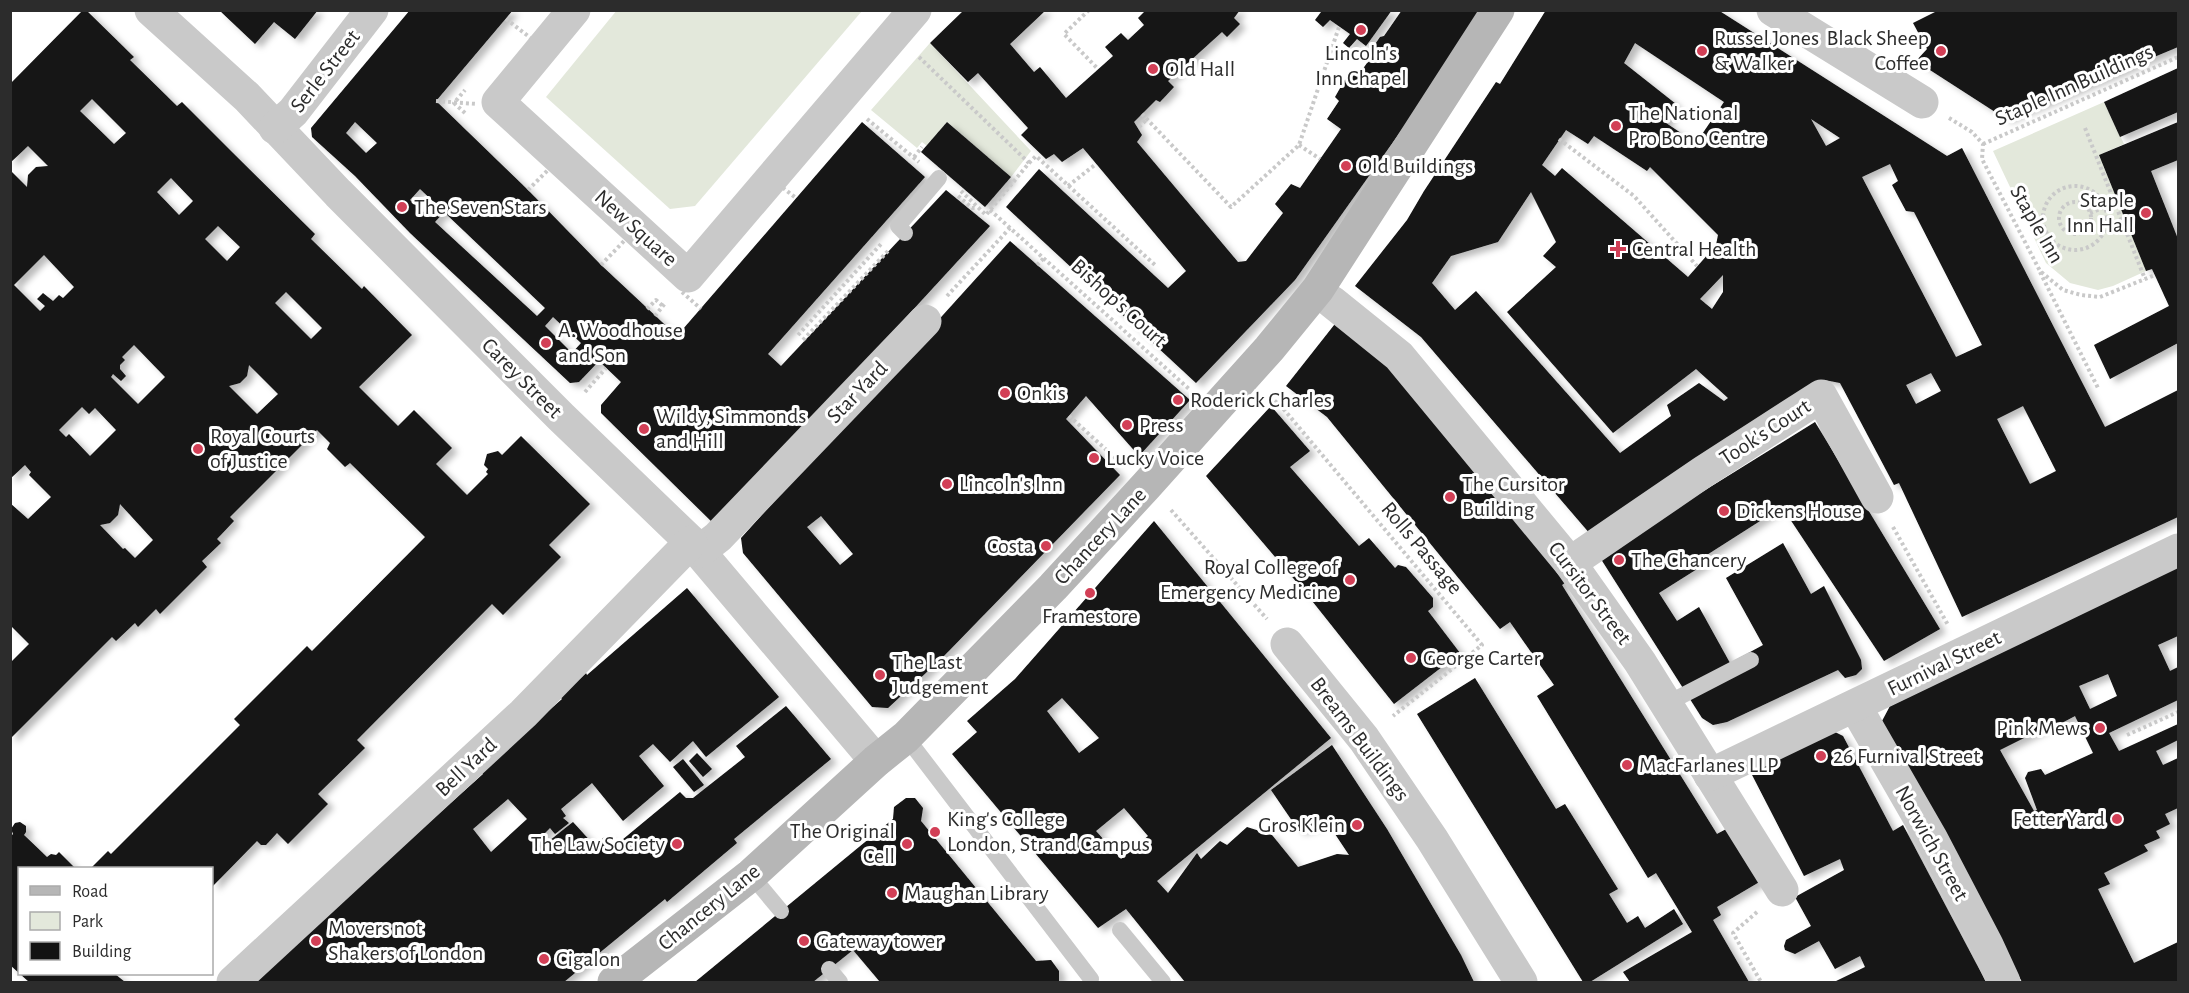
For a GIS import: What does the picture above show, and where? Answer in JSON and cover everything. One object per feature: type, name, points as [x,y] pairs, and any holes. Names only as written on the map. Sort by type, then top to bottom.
[{"type":"main road","name":"Chancery Lane","points":[[614,982],[751,875],[876,761],[906,737],[1037,604],[1146,486],[1269,350],[1317,289],[1498,10]]},
{"type":"street","name":"Carey Street","points":[[151,10],[247,97],[275,129],[561,417],[695,546],[876,761]]},
{"type":"street","name":"Serle Street","points":[[275,129],[293,112],[372,10]]},
{"type":"street","name":"New Square","points":[[574,10],[498,102],[688,276],[915,10]]},
{"type":"street","points":[[1789,15],[1922,102]]},
{"type":"street","name":"Cursitor Street","points":[[1332,302],[1399,356],[1570,563],[1640,662],[1782,890]]},
{"type":"street","name":"Star Yard","points":[[695,546],[718,537],[925,321]]},
{"type":"street","name":"Took's Court","points":[[1570,563],[1703,472],[1821,396],[1877,497]]},
{"type":"street","name":"Bell Yard","points":[[233,982],[523,714],[695,546]]},
{"type":"street","name":"Furnival Street","points":[[1710,775],[2178,550]]},
{"type":"street","name":"Breams Buildings","points":[[1287,644],[1364,739],[1432,839],[1521,982]]},
{"type":"street","name":"Norwich Street","points":[[1855,706],[1931,838],[2004,982]]},
{"type":"lane","points":[[901,229],[939,178]]},
{"type":"lane","points":[[1666,704],[1751,660]]},
{"type":"lane","points":[[906,737],[1091,979]]},
{"type":"lane","points":[[751,875],[782,911]]},
{"type":"lane","points":[[1120,930],[1163,982]]},
{"type":"lane","points":[[829,969],[840,982]]},
{"type":"path","points":[[1089,10],[1064,34],[1098,69]]},
{"type":"path","points":[[506,19],[532,39]]},
{"type":"path","points":[[1142,114],[1231,207],[1299,145],[1339,27]]},
{"type":"path","points":[[919,57],[1029,164]]},
{"type":"path","name":"Staple Inn Buildings","points":[[1983,144],[2178,57]]},
{"type":"path","points":[[842,97],[939,178],[952,188],[957,188],[986,215],[1035,156],[1155,265]]},
{"type":"path","points":[[436,101],[477,104]]},
{"type":"path","points":[[1139,127],[1147,119]]},
{"type":"path","points":[[2085,128],[2145,279]]},
{"type":"path","points":[[1972,132],[1983,144]]},
{"type":"path","points":[[1559,139],[1634,196],[1697,266]]},
{"type":"path","name":"Staple Inn","points":[[1983,144],[1982,159],[2040,271],[2063,290],[2081,296],[2100,297],[2155,275]]},
{"type":"path","points":[[1299,145],[1320,159]]},
{"type":"path","points":[[914,157],[922,147]]},
{"type":"path","points":[[1068,186],[1096,164]]},
{"type":"path","points":[[528,190],[548,170]]},
{"type":"path","points":[[778,184],[796,198]]},
{"type":"path","points":[[2066,187],[2087,188],[2097,194],[2105,207],[2107,223],[2103,233],[2089,246],[2069,249],[2051,240],[2046,231],[2044,210],[2048,200],[2056,192],[2066,187]]},
{"type":"path","points":[[958,197],[972,208],[977,208]]},
{"type":"path","points":[[2073,202],[2084,205],[2090,213],[2088,228],[2079,233],[2065,231],[2059,221],[2061,211],[2073,202]]},
{"type":"path","points":[[2090,213],[2115,203]]},
{"type":"path","name":"Bishop's Court","points":[[990,210],[1197,396]]},
{"type":"path","points":[[925,321],[1010,228]]},
{"type":"path","points":[[798,335],[901,229]]},
{"type":"path","points":[[803,340],[901,229]]},
{"type":"path","points":[[601,265],[625,240]]},
{"type":"path","points":[[1037,265],[1044,258]]},
{"type":"path","points":[[2040,271],[2099,390]]},
{"type":"path","points":[[682,292],[701,309]]},
{"type":"path","points":[[647,309],[656,300],[663,306]]},
{"type":"path","points":[[578,400],[606,368]]},
{"type":"path","name":"Rolls Passage","points":[[1268,395],[1281,406],[1482,645],[1393,716]]},
{"type":"path","points":[[1069,416],[1146,486]]},
{"type":"path","points":[[1877,497],[1949,626]]},
{"type":"path","points":[[1174,513],[1287,644]]},
{"type":"path","points":[[2127,735],[2178,712]]},
{"type":"path","points":[[1761,982],[1733,933],[1782,890]]},
{"type":"green space","points":[[617,10],[862,11],[695,206],[670,209],[546,97]]},
{"type":"green space","points":[[930,43],[1031,151],[1011,177],[947,122],[927,146],[922,142],[917,148],[871,110]]},
{"type":"green space","points":[[2104,102],[2124,144],[2099,155],[2146,271],[2113,286],[2098,290],[2070,283],[2046,263],[1993,151]]},
{"type":"building","name":"Royal Courts of Justice","points":[[83,10],[86,10],[134,57],[130,60],[177,106],[182,102],[315,234],[311,239],[362,289],[364,286],[412,335],[359,387],[398,426],[414,410],[452,448],[436,464],[467,495],[488,474],[486,472],[488,469],[484,465],[487,454],[498,451],[502,455],[521,436],[590,504],[549,545],[561,557],[503,615],[492,604],[357,740],[365,748],[318,794],[328,804],[288,844],[277,833],[266,845],[261,845],[257,841],[213,886],[213,867],[92,867],[108,851],[111,854],[240,725],[234,719],[307,646],[312,651],[425,537],[350,463],[345,467],[327,449],[330,443],[317,430],[230,517],[234,521],[217,539],[221,543],[202,561],[207,567],[160,614],[156,609],[138,627],[135,623],[116,641],[112,637],[10,739],[10,663],[29,644],[10,625],[10,503],[28,519],[51,497],[29,475],[31,472],[25,465],[10,479],[10,341],[12,339],[10,337],[10,170],[27,187],[28,175],[36,167],[48,166],[28,146],[10,163],[10,84]],"holes":[[[92,99],[126,133],[114,144],[80,111]],[[171,178],[193,201],[179,215],[157,192]],[[218,226],[240,247],[227,261],[205,239]],[[44,255],[74,287],[63,298],[59,295],[53,301],[43,293],[37,299],[45,306],[40,311],[14,285]],[[286,292],[322,328],[311,339],[275,303]],[[134,345],[165,377],[138,404],[111,377],[113,374],[121,381],[126,376],[120,369],[120,365],[125,360],[122,357]],[[249,365],[278,394],[257,414],[229,386],[240,383],[247,376]],[[82,407],[89,414],[95,408],[116,430],[90,456],[69,434],[66,437],[59,430]],[[120,504],[153,540],[135,558],[100,525],[110,523],[118,515]]]},
{"type":"building","points":[[219,10],[318,10],[295,39],[274,22],[255,44]]},
{"type":"building","points":[[410,10],[513,10],[436,101],[601,265],[677,336],[862,122],[925,177],[768,354],[781,366],[946,190],[990,226],[715,525],[601,413],[601,405],[621,382],[599,361],[579,382],[570,383],[410,233],[355,176],[312,137],[311,128]],"holes":[[[355,122],[377,143],[366,153],[346,133]],[[420,189],[436,204],[427,215],[410,200]],[[444,212],[545,308],[537,316],[435,222]],[[553,317],[581,343],[572,353],[545,326]]]},
{"type":"building","name":"Old Buildings","points":[[964,10],[1046,10],[1010,44],[1034,72],[1040,67],[1066,98],[1113,56],[1105,47],[1121,33],[1128,40],[1144,25],[1138,18],[1146,10],[1240,10],[1234,18],[1240,24],[1227,37],[1222,32],[1168,81],[1174,87],[1160,102],[1156,100],[1134,122],[1142,135],[1137,142],[1238,262],[1246,261],[1283,213],[1275,204],[1291,184],[1300,188],[1341,129],[1327,119],[1339,101],[1335,97],[1347,76],[1359,74],[1370,59],[1367,56],[1402,10],[1481,10],[1430,90],[1295,280],[1196,383],[1006,207],[1039,169],[1168,288],[1186,271],[1083,148],[1062,162],[1054,154],[1046,159],[1021,135],[1028,128],[978,73],[968,82],[930,43]]},
{"type":"building","name":"Lincoln's Inn Chapel","points":[[1318,10],[1392,10],[1366,46],[1357,39],[1349,48],[1343,43],[1350,34],[1330,20],[1323,27],[1315,20],[1321,12]]},
{"type":"building","points":[[1546,10],[1718,10],[1947,156],[1962,148],[2105,427],[2178,390],[2178,517],[1962,617],[1899,483],[1894,485],[1840,383],[1825,380],[1591,535],[1421,337],[1355,286],[1407,220],[1496,82],[1500,84]],"holes":[[[1635,43],[1724,102],[1696,143],[1666,123],[1676,104],[1624,63]],[[1811,119],[1840,138],[1826,146]],[[1566,130],[1588,144],[1594,136],[1647,171],[1650,167],[1718,235],[1716,245],[1688,277],[1562,168],[1555,176],[1542,165]],[[1890,164],[1898,181],[1892,185],[1906,211],[1914,212],[1982,345],[1956,357],[1862,177]],[[1531,192],[1556,242],[1543,256],[1556,267],[1507,312],[1613,433],[1696,369],[1728,398],[1724,401],[1699,383],[1667,405],[1671,416],[1620,453],[1476,291],[1455,310],[1432,283],[1451,256],[1498,242]],[[1723,275],[1723,292],[1712,309],[1700,299]],[[1931,373],[1941,391],[1916,404],[1906,385]],[[2023,406],[2056,471],[2030,484],[1997,419]]]},
{"type":"building","points":[[1939,10],[2178,10],[2178,47],[2006,119],[1916,61],[1927,49],[1913,23]]},
{"type":"building","points":[[2178,68],[2178,112],[2120,137],[2104,102]]},
{"type":"building","points":[[947,122],[1011,177],[985,207],[921,152]]},
{"type":"building","points":[[2178,122],[2178,160],[2151,171],[2178,239],[2178,343],[2110,379],[2094,345],[2169,306],[2152,269],[2146,271],[2099,155]]},
{"type":"building","points":[[1010,241],[1190,400],[1139,456],[1086,396],[1066,419],[1120,475],[942,658],[888,708],[872,707],[743,553],[741,538]],"holes":[[[821,516],[853,554],[840,565],[807,527]]]},
{"type":"building","points":[[1342,315],[1573,577],[1562,585],[1717,834],[1728,828],[1761,881],[1717,907],[1721,915],[1713,920],[1749,982],[1630,982],[1623,972],[1692,932],[1656,873],[1648,878],[1537,696],[1554,685],[1510,622],[1500,629],[1327,417],[1286,386]]},
{"type":"building","points":[[1271,406],[1310,451],[1290,467],[1359,546],[1369,538],[1395,568],[1398,565],[1406,567],[1433,598],[1433,607],[1428,611],[1460,653],[1394,704],[1305,592],[1206,476]]},
{"type":"building","points":[[1815,422],[1940,629],[1884,661],[1782,507],[1702,558],[1705,564],[1659,593],[1677,621],[1699,607],[1730,663],[1763,645],[1726,578],[1783,543],[1811,594],[1824,586],[1861,660],[1862,669],[1856,675],[1845,678],[1838,670],[1727,722],[1713,725],[1702,718],[1599,556]]},
{"type":"building","points":[[1154,521],[1331,738],[1157,881],[1168,893],[1197,853],[1201,859],[1220,841],[1227,845],[1247,827],[1272,835],[1298,867],[1337,854],[1349,855],[1327,822],[1299,831],[1271,790],[1332,745],[1387,829],[1461,955],[1474,982],[1185,982],[1126,909],[1098,928],[952,754],[977,732],[967,721],[1015,679]],"holes":[[[1062,698],[1099,738],[1079,753],[1047,711]],[[1124,808],[1148,836],[1121,859],[1096,831]]]},
{"type":"building","points":[[2178,567],[2178,636],[2158,645],[2170,671],[2178,667],[2178,700],[2109,733],[2119,751],[2178,724],[2178,740],[2156,751],[2163,765],[2178,758],[2178,808],[2165,814],[2170,824],[2156,831],[2160,838],[2144,845],[2148,851],[2104,873],[2110,884],[2098,889],[2134,963],[2178,942],[2178,982],[2022,982],[1882,721],[1890,706]],"holes":[[[2108,674],[2117,696],[2090,709],[2079,686]],[[2075,716],[2093,753],[2045,775],[2041,769],[2028,772],[2025,778],[2037,810],[2034,811],[2000,750],[2056,722],[2058,725]]]},
{"type":"building","points":[[687,588],[779,697],[706,757],[693,741],[670,762],[653,744],[639,756],[664,786],[623,821],[592,783],[561,809],[566,816],[563,818],[569,823],[555,834],[550,828],[543,835],[549,841],[573,822],[594,845],[607,835],[616,845],[680,792],[686,798],[693,798],[745,757],[736,746],[786,706],[831,759],[734,839],[737,843],[667,902],[665,899],[564,982],[251,982],[483,774],[480,771],[562,699],[560,697],[586,673],[587,675]],"holes":[[[508,799],[527,819],[491,852],[473,829]]]},
{"type":"building","points":[[1475,678],[1556,809],[1565,804],[1618,889],[1609,894],[1627,923],[1638,916],[1645,928],[1674,909],[1683,924],[1590,982],[1583,982],[1417,714]]},
{"type":"building","points":[[1831,730],[1843,736],[1893,831],[1903,825],[1986,982],[1834,982],[1865,967],[1860,956],[1835,969],[1819,941],[1795,954],[1785,950],[1786,940],[1811,926],[1795,897],[1844,870],[1840,859],[1804,876],[1750,771]]},
{"type":"building","points":[[697,753],[712,769],[703,777],[689,761]]},
{"type":"building","points":[[683,759],[704,785],[694,792],[673,767]]},
{"type":"building","name":"Maughan Library","points":[[906,798],[915,798],[923,808],[921,821],[1036,961],[1051,960],[1059,971],[1059,982],[880,982],[853,950],[813,982],[695,982],[893,819],[894,807]]},
{"type":"building","points":[[20,822],[26,826],[24,835],[47,857],[59,852],[74,867],[18,867],[18,972],[10,965],[10,837],[13,834],[11,829],[15,823]]},
{"type":"building","points":[[21,975],[116,975],[125,982],[29,982]]},
{"type":"place","name":"Lincoln's Inn Chapel","points":[[1361,30]]},
{"type":"place","name":"Russel Jones & Walker","points":[[1702,51]]},
{"type":"place","name":"Black Sheep Coffee","points":[[1941,51]]},
{"type":"place","name":"Old Hall","points":[[1153,69]]},
{"type":"place","name":"The National Pro Bono Centre","points":[[1616,126]]},
{"type":"place","name":"Old Buildings","points":[[1346,166]]},
{"type":"place","name":"The Seven Stars","points":[[402,207]]},
{"type":"place","name":"Staple Inn Hall","points":[[2146,213]]},
{"type":"place","name":"Central Health","points":[[1618,249]]},
{"type":"place","name":"A. Woodhouse and Son","points":[[546,343]]},
{"type":"place","name":"Onkis","points":[[1005,393]]},
{"type":"place","name":"Roderick Charles","points":[[1178,400]]},
{"type":"place","name":"Press","points":[[1127,425]]},
{"type":"place","name":"Wildy, Simmonds and Hill","points":[[644,429]]},
{"type":"place","name":"Royal Courts of Justice","points":[[198,449]]},
{"type":"place","name":"Lucky Voice","points":[[1094,458]]},
{"type":"place","name":"Lincoln's Inn","points":[[947,484]]},
{"type":"place","name":"The Cursitor Building","points":[[1450,497]]},
{"type":"place","name":"Dickens House","points":[[1724,511]]},
{"type":"place","name":"Costa","points":[[1046,546]]},
{"type":"place","name":"The Chancery","points":[[1619,560]]},
{"type":"place","name":"Royal College of Emergency Medicine","points":[[1350,580]]},
{"type":"place","name":"Framestore","points":[[1090,593]]},
{"type":"place","name":"George Carter","points":[[1411,658]]},
{"type":"place","name":"The Last Judgement","points":[[880,675]]},
{"type":"place","name":"Pink Mews","points":[[2100,728]]},
{"type":"place","name":"26 Furnival Street","points":[[1821,756]]},
{"type":"place","name":"MacFarlanes LLP","points":[[1627,765]]},
{"type":"place","name":"Fetter Yard","points":[[2117,819]]},
{"type":"place","name":"Gros Klein","points":[[1357,825]]},
{"type":"place","name":"King's College London, Strand Campus","points":[[935,832]]},
{"type":"place","name":"The Law Society","points":[[677,844]]},
{"type":"place","name":"The Original Cell","points":[[907,844]]},
{"type":"place","name":"Maughan Library","points":[[892,893]]},
{"type":"place","name":"Movers not Shakers of London","points":[[316,941]]},
{"type":"place","name":"Gateway tower","points":[[804,941]]},
{"type":"place","name":"Cigalon","points":[[544,959]]}]
